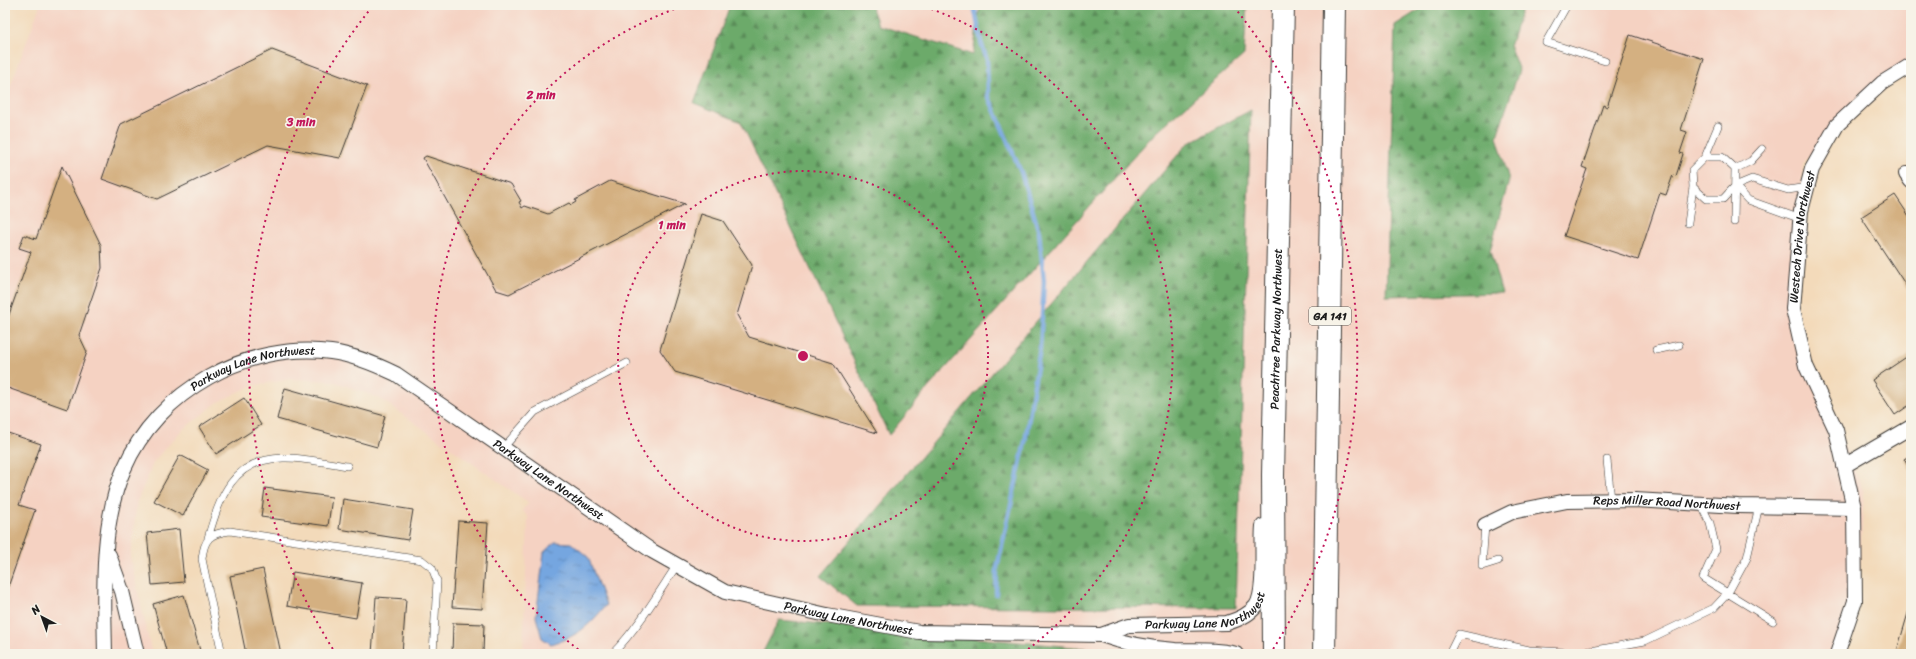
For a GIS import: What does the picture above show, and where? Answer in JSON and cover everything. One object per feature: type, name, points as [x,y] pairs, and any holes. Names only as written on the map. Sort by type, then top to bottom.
[{"type":"highway","name":"Peachtree Parkway Northwest","points":[[1274,654],[1273,475],[1283,5]]},
{"type":"highway","name":"GA 141","points":[[1324,654],[1334,5]]},
{"type":"street","name":"Westech Drive Northwest","points":[[1837,654],[1855,600],[1854,508],[1836,430],[1806,366],[1794,310],[1801,211],[1812,168],[1837,125],[1882,83],[1911,64]]},
{"type":"street","name":"Parkway Lane Northwest","points":[[106,654],[106,547],[117,490],[124,469],[148,430],[163,412],[199,383],[233,365],[262,356],[285,352],[323,352],[354,357],[375,364],[396,374],[652,551],[725,592],[827,615],[919,632],[1101,635],[1125,644],[1149,648],[1236,654]]},
{"type":"street","points":[[1844,466],[1911,427]]},
{"type":"street","name":"Parkway Lane Northwest","points":[[1101,635],[1129,625],[1227,623],[1237,620],[1256,606],[1261,594],[1263,529],[1266,503],[1273,475]]},
{"type":"street","name":"Reps Miller Road Northwest","points":[[1485,525],[1512,512],[1567,501],[1611,500],[1854,508]]},
{"type":"street","points":[[106,547],[122,591],[137,654]]},
{"type":"lane","points":[[1567,5],[1546,42],[1605,61]]},
{"type":"lane","points":[[1688,223],[1693,187],[1692,170],[1705,157],[1718,126]]},
{"type":"lane","points":[[1735,169],[1751,161],[1762,149]]},
{"type":"lane","points":[[1705,157],[1722,157],[1735,169],[1734,222]]},
{"type":"lane","points":[[1693,187],[1706,199],[1723,199],[1735,186],[1752,179],[1788,190],[1807,187]]},
{"type":"lane","points":[[1735,186],[1748,200],[1801,219]]},
{"type":"lane","points":[[1656,350],[1679,345]]},
{"type":"lane","points":[[503,448],[535,412],[627,363]]},
{"type":"lane","points":[[222,654],[202,559],[203,547],[208,538],[217,506],[237,475],[245,468],[264,461],[283,458],[347,466]]},
{"type":"lane","points":[[1607,460],[1611,500]]},
{"type":"lane","points":[[1701,504],[1710,523],[1716,549],[1703,578],[1773,621]]},
{"type":"lane","points":[[1449,654],[1459,634],[1529,650],[1580,653],[1645,640],[1714,608],[1728,593],[1747,558],[1759,506]]},
{"type":"lane","points":[[1485,525],[1482,566],[1498,560]]},
{"type":"lane","points":[[208,538],[217,532],[230,531],[422,560],[432,568],[437,581],[432,654]]},
{"type":"lane","points":[[612,654],[623,643],[642,617],[677,565]]},
{"type":"shaded area","points":[[40,5],[1911,5],[1911,61],[1878,82],[1803,163],[1792,328],[1864,492],[1858,591],[1832,654],[523,654],[528,517],[522,510],[529,503],[379,398],[332,381],[290,379],[251,386],[218,402],[181,431],[154,461],[137,502],[130,557],[152,654],[5,654],[5,101]]},
{"type":"green space","points":[[730,5],[871,5],[878,25],[973,55],[980,5],[1247,5],[1244,55],[1155,133],[928,388],[889,435],[741,122],[694,103]]},
{"type":"green space","points":[[1427,5],[1530,5],[1521,11],[1510,47],[1519,71],[1497,136],[1509,180],[1490,251],[1502,293],[1386,296],[1395,25]]},
{"type":"green space","points":[[1251,110],[1236,608],[857,606],[820,576],[1187,144]]},
{"type":"green space","points":[[779,620],[1150,654],[762,654]]},
{"type":"water","points":[[555,542],[571,543],[588,557],[606,605],[582,630],[568,638],[551,644],[542,638],[536,617],[544,552]]},
{"type":"building","points":[[1630,35],[1704,59],[1681,130],[1687,132],[1680,153],[1683,154],[1676,176],[1673,175],[1666,195],[1660,193],[1638,260],[1564,236],[1587,169],[1582,167],[1603,105],[1607,107]]},
{"type":"building","points":[[272,50],[367,86],[340,158],[268,145],[157,199],[102,179],[121,124]]},
{"type":"building","points":[[426,156],[511,184],[521,201],[519,202],[522,208],[525,206],[548,214],[569,203],[571,205],[576,202],[575,200],[610,181],[685,204],[509,294],[496,290],[423,158]]},
{"type":"building","points":[[62,166],[101,245],[102,268],[79,335],[87,352],[67,409],[5,387],[5,326],[31,252],[19,248],[24,235],[36,239]]},
{"type":"building","points":[[1895,195],[1911,219],[1911,293],[1861,217]]},
{"type":"building","points":[[701,214],[723,221],[752,265],[737,315],[749,337],[833,363],[877,433],[675,372],[660,350]]},
{"type":"building","points":[[1911,354],[1911,404],[1895,415],[1872,380]]},
{"type":"building","points":[[285,388],[385,416],[377,447],[277,419]]},
{"type":"building","points":[[244,398],[261,425],[216,454],[199,427]]},
{"type":"building","points":[[5,432],[41,444],[19,505],[35,510],[7,590],[5,589]]},
{"type":"building","points":[[180,455],[208,470],[183,516],[154,501]]},
{"type":"building","points":[[1911,455],[1911,471],[1904,459]]},
{"type":"building","points":[[265,488],[332,497],[328,526],[261,517]]},
{"type":"building","points":[[343,499],[413,510],[408,540],[339,529]]},
{"type":"building","points":[[458,521],[488,523],[482,609],[452,607]]},
{"type":"building","points":[[179,529],[184,582],[152,585],[147,533]]},
{"type":"building","points":[[263,569],[281,654],[246,654],[230,576]]},
{"type":"building","points":[[293,572],[362,583],[356,618],[287,606]]},
{"type":"building","points":[[184,595],[201,654],[167,654],[153,604]]},
{"type":"building","points":[[376,597],[406,599],[402,654],[372,654]]},
{"type":"building","points":[[1911,603],[1911,654],[1896,654]]},
{"type":"building","points":[[453,623],[484,624],[483,654],[452,654]]},
{"type":"waterway","points":[[974,5],[981,42],[987,60],[988,95],[1021,172],[1039,232],[1044,281],[1040,348],[1025,442],[997,568],[996,595]]}]
